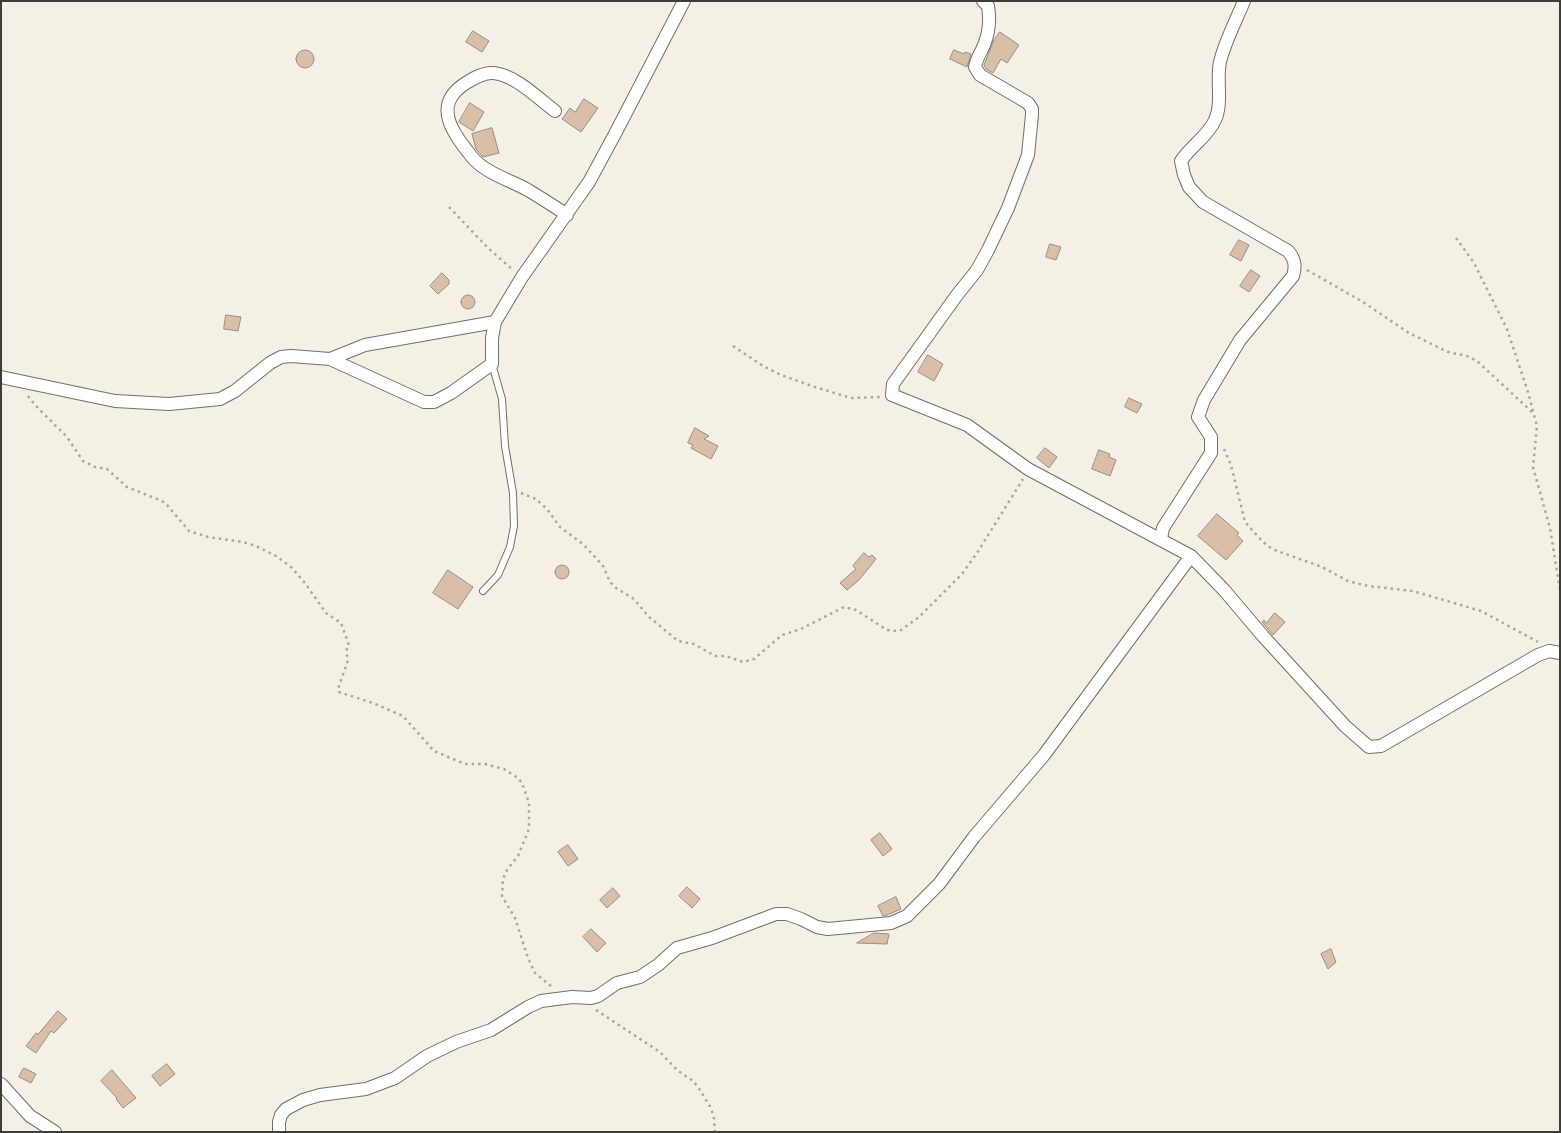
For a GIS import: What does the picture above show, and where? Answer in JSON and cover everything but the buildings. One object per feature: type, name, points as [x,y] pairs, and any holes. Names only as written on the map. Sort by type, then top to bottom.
[{"type":"street","points":[[1,377],[115,401],[169,404],[220,399],[235,392],[270,363],[281,357],[291,356],[330,359],[429,403],[451,393],[492,364],[492,338],[495,322],[522,276],[589,182],[684,1]]},
{"type":"street","points":[[983,1],[988,6],[989,24],[985,43],[975,68],[980,75],[1028,103],[1032,109],[1028,155],[1008,208],[977,270],[893,384],[892,395],[967,425],[1028,469],[1191,556],[1224,590],[1345,726],[1369,747],[1381,746],[1507,672],[1554,652]]},
{"type":"street","points":[[1161,539],[1163,528],[1211,453],[1211,437],[1198,417],[1204,400],[1240,340],[1293,276],[1295,268],[1293,256],[1288,251],[1203,202],[1189,187],[1181,161],[1187,152],[1206,134],[1215,120],[1218,109],[1220,62],[1244,1]]},
{"type":"street","points":[[556,111],[518,82],[494,73],[476,77],[460,87],[450,100],[446,111],[448,121],[454,132],[476,162],[528,190],[567,215]]},
{"type":"street","points":[[330,359],[365,345],[495,322]]},
{"type":"street","points":[[279,1132],[281,1115],[286,1109],[303,1100],[320,1095],[366,1090],[395,1078],[442,1049],[491,1030],[541,1001],[598,996],[617,983],[640,977],[678,948],[712,938],[776,914],[787,914],[817,927],[828,928],[891,923],[907,916],[939,884],[974,837],[1044,755],[1191,556]]},
{"type":"street","points":[[1,1084],[30,1116],[55,1132]]},
{"type":"lane","points":[[483,591],[498,575],[510,547],[514,526],[513,490],[505,446],[502,399],[492,364]]},
{"type":"path","points":[[449,207],[500,260],[522,276]]},
{"type":"path","points":[[1456,238],[1474,263],[1507,329],[1528,392],[1537,426],[1533,467],[1550,528],[1560,590]]},
{"type":"path","points":[[1294,262],[1363,302],[1409,333],[1448,352],[1467,356],[1477,361],[1534,414]]},
{"type":"path","points":[[733,346],[763,366],[781,375],[840,396],[870,398],[892,395]]},
{"type":"path","points":[[18,380],[35,406],[74,445],[83,461],[95,467],[106,469],[127,487],[162,501],[189,531],[208,537],[243,542],[256,546],[276,556],[291,567],[326,613],[338,620],[344,630],[349,645],[346,651],[348,660],[338,689],[339,692],[373,703],[403,716],[434,751],[465,764],[485,764],[497,767],[518,778],[525,789],[529,803],[529,829],[518,856],[507,870],[503,879],[502,896],[515,918],[535,973],[565,998]]},
{"type":"path","points":[[1211,437],[1224,449],[1232,465],[1245,522],[1262,542],[1272,549],[1322,567],[1348,581],[1368,586],[1413,591],[1481,610],[1554,652]]},
{"type":"path","points":[[513,490],[536,499],[547,509],[560,527],[584,545],[603,566],[610,582],[634,599],[648,616],[678,641],[694,644],[715,656],[726,656],[743,662],[754,659],[782,635],[801,629],[844,607],[856,610],[887,630],[896,631],[919,617],[962,574],[1015,495],[1028,469]]},
{"type":"path","points":[[581,998],[607,1019],[625,1028],[660,1052],[677,1070],[693,1081],[711,1108],[715,1132]]}]
